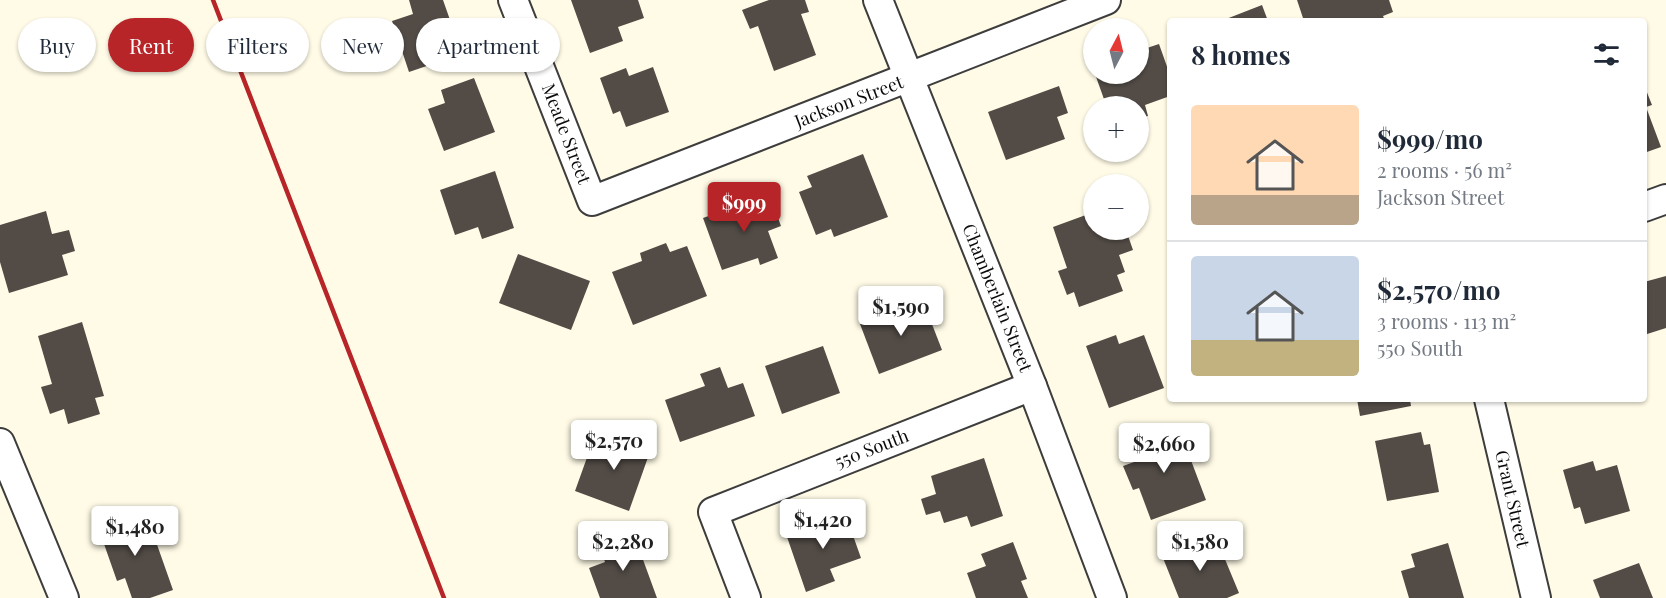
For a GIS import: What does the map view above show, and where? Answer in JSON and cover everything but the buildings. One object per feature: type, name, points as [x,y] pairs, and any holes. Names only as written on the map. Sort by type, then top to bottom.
[{"type":"street","name":"Meade Street","points":[[513,0],[592,201]]},
{"type":"street","name":"Chamberlain Street","points":[[878,0],[1032,386],[1112,598]]},
{"type":"street","name":"Jackson Street","points":[[592,201],[1106,0]]},
{"type":"street","points":[[1647,206],[1666,199]]},
{"type":"street","name":"550 South","points":[[746,598],[713,512],[1032,386]]},
{"type":"street","name":"Grant Street","points":[[1490,402],[1536,598]]},
{"type":"street","points":[[0,443],[64,598]]},
{"type":"railway","points":[[213,0],[444,598]]}]
